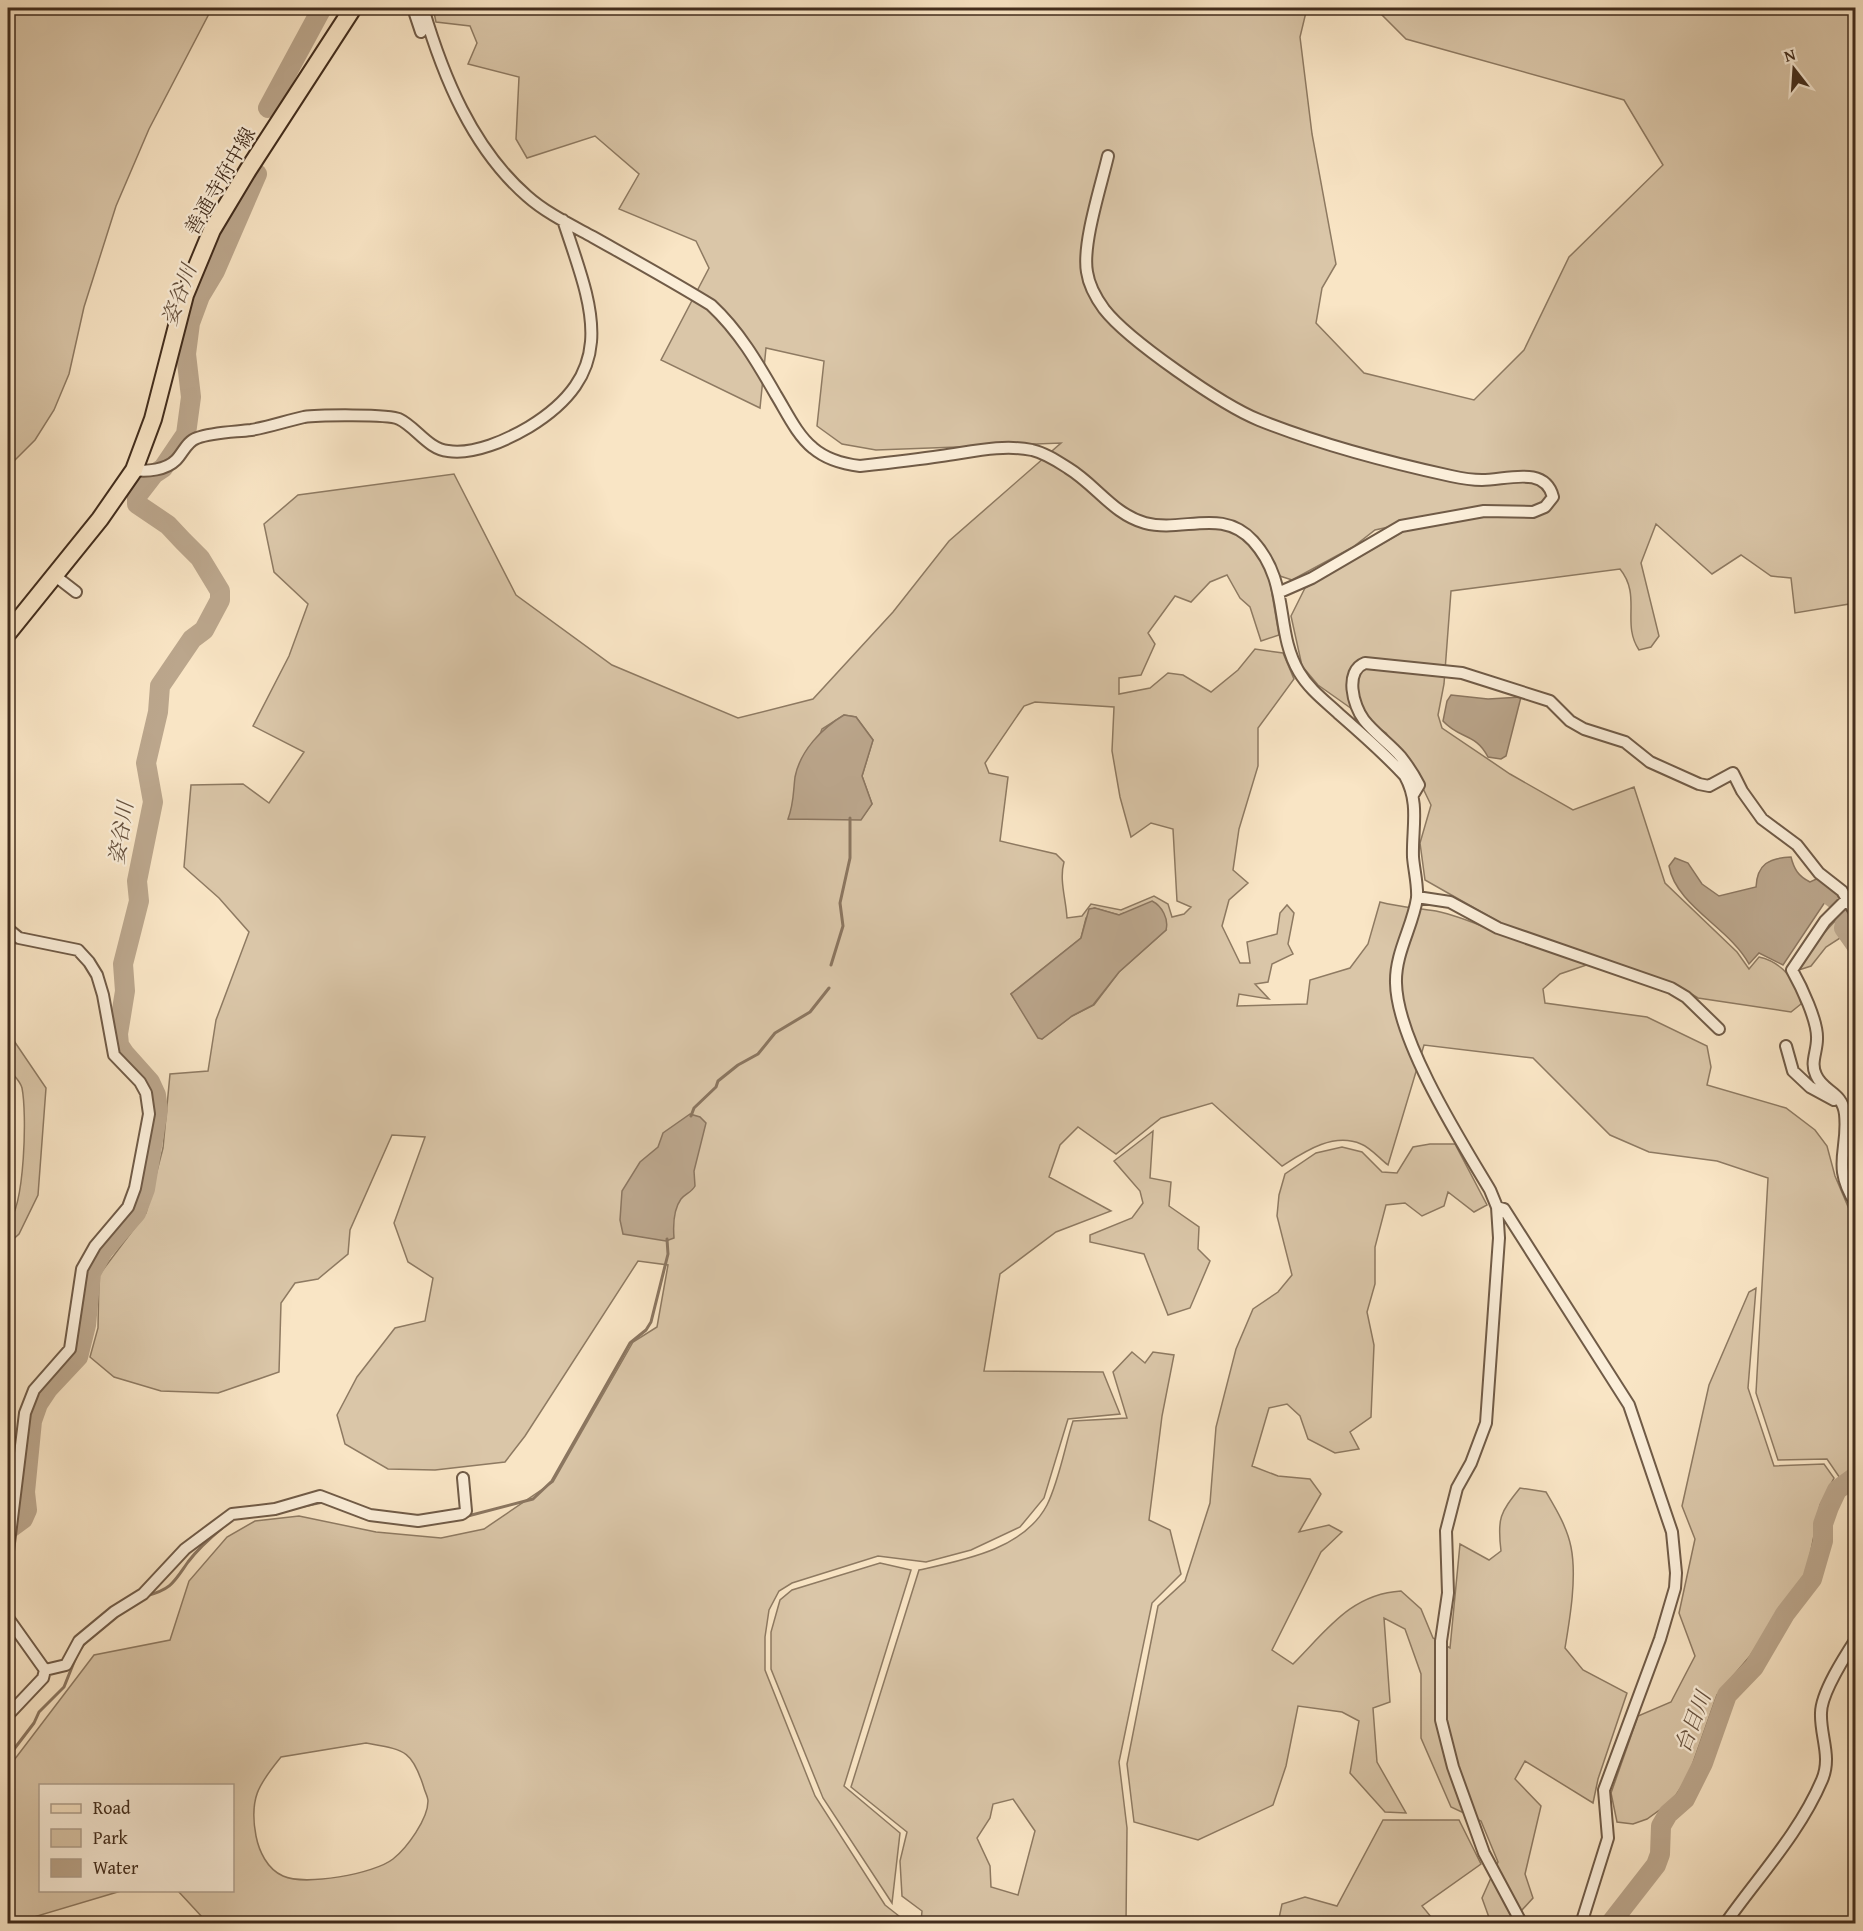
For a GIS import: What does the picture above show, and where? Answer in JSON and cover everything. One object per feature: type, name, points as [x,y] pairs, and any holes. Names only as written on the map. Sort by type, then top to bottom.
[{"type":"main road","name":"善通寺府中線","points":[[8,633],[114,501],[134,470],[153,419],[185,295],[212,230],[248,170],[354,8]]},
{"type":"street","points":[[413,8],[421,32]]},
{"type":"street","points":[[423,8],[438,58],[456,98],[494,162],[529,198],[563,220],[711,304],[730,323],[750,350],[795,426],[812,447],[842,464],[860,466],[973,450],[1031,450],[1049,456],[1073,471],[1118,511],[1132,518],[1148,524],[1213,521],[1236,527],[1260,550],[1280,592],[1288,645],[1300,674],[1315,693],[1405,776],[1413,795],[1416,814],[1413,848],[1417,897],[1400,957],[1396,980],[1397,996],[1418,1059],[1490,1190],[1497,1207],[1499,1238],[1489,1407],[1483,1437],[1457,1488],[1446,1532],[1448,1593],[1441,1641],[1441,1720],[1453,1767],[1484,1853],[1522,1923]]},
{"type":"street","points":[[1108,156],[1090,231],[1086,271],[1093,292],[1106,311],[1150,349],[1223,400],[1256,419],[1452,476],[1481,480],[1527,476],[1542,480],[1551,487],[1553,497],[1550,504],[1533,512],[1484,511],[1401,526],[1312,578],[1280,592]]},
{"type":"street","points":[[134,470],[149,472],[175,462],[197,438],[285,424],[304,417],[396,418],[438,448],[456,452],[475,449],[513,436],[543,418],[568,397],[581,380],[592,338],[588,297],[563,220]]},
{"type":"street","points":[[54,575],[76,592]]},
{"type":"street","points":[[1413,795],[1419,785],[1412,772],[1400,756],[1363,720],[1358,708],[1351,679],[1354,670],[1365,663],[1408,665],[1462,673],[1551,701],[1570,722],[1625,742],[1650,762],[1699,784],[1709,786],[1733,773],[1742,791],[1762,819],[1797,845],[1819,873],[1842,891],[1856,914]]},
{"type":"street","points":[[1417,897],[1450,902],[1498,928],[1671,988],[1686,997],[1719,1029]]},
{"type":"street","points":[[1846,900],[1825,921],[1792,970],[1802,988],[1818,1037],[1813,1062],[1814,1073],[1818,1081],[1837,1094],[1845,1114],[1841,1165],[1856,1204]]},
{"type":"street","points":[[8,929],[19,938],[78,950],[89,962],[97,975],[103,995],[114,1055],[143,1088],[149,1104],[135,1188],[128,1207],[95,1246],[82,1269],[70,1349],[34,1390],[25,1413],[9,1521],[8,1551]]},
{"type":"street","points":[[1785,1046],[1794,1071],[1810,1087],[1836,1102],[1844,1128]]},
{"type":"street","points":[[1497,1207],[1504,1209],[1629,1405],[1673,1543],[1675,1588],[1660,1639],[1604,1790],[1608,1838],[1581,1923]]},
{"type":"street","points":[[45,1670],[66,1665],[79,1641],[114,1611],[143,1594],[191,1544],[232,1514],[275,1509],[320,1496],[370,1515],[418,1521],[462,1514],[466,1511],[463,1478]]},
{"type":"street","points":[[8,1618],[45,1670],[43,1678],[8,1715]]},
{"type":"street","points":[[1729,1922],[1797,1826],[1823,1779],[1826,1749],[1821,1706],[1856,1639]]},
{"type":"green space","points":[[8,8],[212,8],[149,129],[116,206],[84,307],[69,374],[54,410],[35,440],[8,467]]},
{"type":"green space","points":[[433,8],[1307,8],[1300,37],[1312,134],[1336,264],[1322,288],[1316,323],[1364,373],[1474,400],[1524,350],[1569,257],[1663,165],[1624,100],[1406,39],[1375,8],[1855,8],[1855,603],[1795,613],[1791,578],[1771,576],[1741,555],[1712,574],[1656,524],[1641,563],[1659,636],[1651,647],[1639,650],[1634,640],[1630,589],[1620,569],[1451,591],[1444,684],[1438,715],[1442,728],[1510,774],[1573,810],[1634,787],[1665,883],[1737,952],[1749,969],[1759,957],[1775,963],[1788,974],[1796,988],[1801,1004],[1791,1012],[1698,998],[1680,987],[1604,959],[1560,974],[1543,989],[1545,1003],[1647,1017],[1707,1046],[1711,1067],[1707,1085],[1786,1108],[1815,1130],[1827,1146],[1835,1176],[1855,1223],[1855,1500],[1827,1459],[1778,1460],[1756,1393],[1768,1178],[1717,1161],[1649,1152],[1610,1135],[1533,1058],[1424,1045],[1388,1165],[1365,1146],[1340,1140],[1319,1145],[1282,1166],[1212,1103],[1161,1118],[1116,1154],[1078,1127],[1060,1145],[1049,1177],[1111,1211],[1056,1232],[1000,1274],[984,1371],[1103,1372],[1120,1414],[1068,1419],[1044,1498],[1020,1527],[971,1550],[926,1562],[878,1556],[792,1583],[779,1591],[769,1610],[765,1637],[765,1670],[815,1796],[885,1905],[899,1916],[899,1923],[202,1923],[203,1918],[179,1892],[234,1892],[234,1784],[39,1784],[39,1892],[118,1892],[14,1923],[8,1915],[8,1768],[94,1655],[170,1640],[189,1581],[227,1537],[255,1521],[299,1516],[376,1532],[441,1538],[484,1529],[553,1482],[633,1342],[657,1327],[668,1265],[638,1261],[525,1436],[505,1462],[435,1470],[388,1469],[345,1444],[337,1415],[357,1377],[395,1328],[425,1321],[433,1278],[408,1262],[394,1223],[425,1137],[392,1135],[350,1230],[348,1254],[318,1279],[295,1283],[281,1303],[279,1372],[218,1393],[161,1391],[114,1377],[90,1357],[98,1328],[99,1275],[146,1213],[163,1148],[170,1074],[208,1071],[216,1020],[249,932],[219,898],[184,867],[191,785],[243,784],[269,803],[304,752],[253,726],[289,656],[308,604],[274,572],[264,524],[298,495],[454,474],[516,595],[612,665],[738,718],[813,699],[893,612],[949,541],[1061,443],[876,450],[842,444],[817,426],[824,361],[766,348],[760,408],[661,360],[709,268],[696,241],[619,209],[639,174],[595,136],[527,158],[516,139],[519,77],[468,64],[477,43],[470,26],[436,22]],"holes":[[[1407,523],[1406,530],[1305,588],[1291,616],[1302,666],[1318,685],[1386,733],[1416,774],[1431,805],[1420,843],[1425,880],[1506,926],[1494,931],[1465,919],[1436,911],[1380,902],[1368,944],[1350,968],[1310,980],[1307,1004],[1237,1006],[1239,994],[1269,999],[1255,984],[1268,982],[1272,964],[1293,954],[1288,944],[1294,913],[1287,905],[1280,913],[1277,934],[1247,942],[1250,963],[1240,963],[1222,926],[1229,900],[1248,883],[1233,870],[1239,829],[1258,766],[1258,728],[1294,679],[1283,653],[1255,649],[1238,670],[1211,692],[1183,675],[1168,673],[1150,688],[1119,694],[1119,678],[1141,675],[1155,644],[1148,633],[1175,596],[1191,602],[1210,582],[1227,575],[1240,598],[1250,607],[1261,641],[1279,635],[1265,553],[1280,576],[1292,580],[1353,547],[1375,530]],[[1035,702],[1114,707],[1112,751],[1120,797],[1131,837],[1151,823],[1173,829],[1177,901],[1191,907],[1184,914],[1172,917],[1168,904],[1154,896],[1121,910],[1091,904],[1082,916],[1067,918],[1062,883],[1064,862],[1056,854],[1000,841],[1008,777],[989,773],[985,763],[1024,706]],[[844,715],[856,717],[873,740],[862,776],[872,804],[861,819],[789,819],[822,729]],[[1094,908],[1119,915],[1124,913],[1166,930],[1119,972],[1094,1005],[1072,1016],[1042,1039],[1011,994],[1081,938],[1086,918]],[[366,1743],[398,1750],[410,1758],[420,1775],[428,1798],[421,1824],[399,1854],[371,1869],[356,1874],[322,1879],[293,1879],[283,1876],[272,1869],[259,1848],[254,1823],[257,1793],[281,1757]]]},
{"type":"green space","points":[[1847,908],[1855,919],[1855,931],[1846,940],[1843,936],[1826,947],[1811,966],[1799,970],[1813,945]]},
{"type":"green space","points":[[8,1032],[46,1088],[38,1195],[19,1234],[8,1244],[8,1223],[14,1213],[21,1179],[24,1100],[22,1088],[10,1070],[7,1060]]},
{"type":"green space","points":[[1153,1131],[1150,1178],[1171,1182],[1169,1206],[1199,1227],[1198,1249],[1210,1261],[1190,1308],[1168,1315],[1144,1254],[1090,1242],[1090,1235],[1132,1218],[1143,1203],[1140,1191],[1114,1161]]},
{"type":"green space","points":[[1455,1144],[1487,1205],[1474,1212],[1448,1192],[1444,1206],[1422,1216],[1405,1203],[1386,1205],[1375,1247],[1375,1284],[1367,1312],[1374,1345],[1371,1417],[1350,1432],[1359,1449],[1335,1453],[1308,1439],[1300,1416],[1287,1404],[1269,1408],[1252,1466],[1278,1476],[1310,1479],[1321,1494],[1299,1532],[1329,1525],[1342,1532],[1321,1552],[1272,1650],[1293,1664],[1329,1627],[1354,1606],[1383,1594],[1401,1591],[1421,1609],[1433,1638],[1450,1648],[1460,1544],[1489,1560],[1501,1551],[1499,1531],[1501,1516],[1520,1488],[1546,1492],[1554,1505],[1567,1532],[1573,1559],[1572,1598],[1565,1648],[1583,1670],[1627,1693],[1598,1779],[1593,1803],[1525,1761],[1515,1779],[1541,1806],[1525,1874],[1533,1898],[1510,1923],[1491,1923],[1482,1898],[1498,1862],[1481,1821],[1451,1807],[1421,1738],[1421,1674],[1405,1629],[1384,1618],[1390,1702],[1373,1708],[1377,1762],[1406,1813],[1385,1812],[1350,1773],[1359,1721],[1342,1712],[1298,1706],[1286,1766],[1273,1805],[1198,1840],[1134,1822],[1127,1764],[1158,1606],[1185,1581],[1210,1503],[1216,1427],[1236,1349],[1253,1309],[1278,1292],[1292,1275],[1277,1216],[1279,1195],[1285,1174],[1316,1153],[1342,1147],[1362,1152],[1382,1172],[1397,1173],[1413,1147]]},
{"type":"green space","points":[[1756,1288],[1748,1388],[1774,1466],[1824,1464],[1834,1478],[1820,1505],[1807,1571],[1750,1656],[1717,1695],[1688,1777],[1672,1801],[1647,1819],[1633,1824],[1617,1822],[1611,1793],[1638,1716],[1671,1702],[1695,1656],[1679,1613],[1695,1539],[1682,1506],[1709,1385],[1749,1292]]},
{"type":"green space","points":[[1132,1352],[1145,1363],[1153,1352],[1174,1355],[1162,1416],[1149,1520],[1170,1530],[1181,1574],[1152,1603],[1119,1762],[1127,1828],[1126,1923],[921,1923],[922,1911],[902,1896],[900,1861],[907,1832],[851,1787],[919,1570],[973,1557],[991,1550],[1024,1532],[1037,1520],[1047,1505],[1055,1485],[1073,1421],[1127,1418],[1113,1372]],"holes":[[[1013,1799],[1035,1831],[1018,1895],[991,1887],[990,1866],[977,1838],[990,1818],[993,1804]]]},
{"type":"green space","points":[[880,1563],[911,1570],[844,1786],[900,1833],[892,1903],[823,1798],[771,1669],[771,1632],[780,1600],[792,1590]]},
{"type":"green space","points":[[1383,1820],[1459,1820],[1481,1864],[1422,1906],[1436,1923],[1278,1923],[1282,1904],[1305,1897],[1337,1906]]},
{"type":"water","points":[[1451,695],[1488,699],[1521,697],[1506,756],[1501,759],[1488,757],[1473,740],[1455,731],[1443,721],[1447,701]]},
{"type":"water","points":[[844,715],[856,717],[873,740],[862,776],[872,804],[861,820],[788,819],[795,777],[802,758],[820,733]]},
{"type":"water","points":[[1791,857],[1795,869],[1802,877],[1810,882],[1821,877],[1833,890],[1783,965],[1759,953],[1749,964],[1729,939],[1682,893],[1669,866],[1675,858],[1688,863],[1702,884],[1719,896],[1756,887],[1759,873],[1766,864],[1776,859]]},
{"type":"water","points":[[1152,901],[1164,913],[1166,930],[1119,972],[1093,1005],[1072,1016],[1042,1039],[1038,1038],[1011,994],[1081,938],[1089,909],[1095,908],[1119,915]]},
{"type":"water","points":[[690,1114],[700,1117],[706,1123],[694,1171],[695,1186],[681,1199],[676,1208],[674,1238],[666,1241],[623,1234],[620,1220],[622,1191],[640,1162],[658,1147],[663,1133]]},
{"type":"waterway","name":"姿谷川","points":[[268,108],[322,8]]},
{"type":"waterway","name":"姿谷川","points":[[8,1530],[23,1519],[27,1510],[25,1492],[32,1421],[38,1404],[48,1389],[78,1357],[86,1325],[91,1273],[103,1251],[136,1213],[145,1189],[158,1110],[156,1095],[150,1082],[119,1045],[118,1034],[125,991],[123,964],[139,901],[137,881],[153,802],[146,763],[158,712],[160,686],[192,639],[204,630],[220,600],[220,591],[200,558],[168,525],[137,504],[137,496],[154,474],[163,468],[186,434],[191,397],[186,354],[190,323],[200,296],[215,271],[257,174]]},
{"type":"waterway","points":[[831,965],[843,926],[840,903],[850,858],[850,818]]},
{"type":"waterway","points":[[1828,894],[1836,900]]},
{"type":"waterway","name":"台目川","points":[[1845,910],[1847,915],[1844,928],[1856,945]]},
{"type":"waterway","points":[[691,1116],[694,1108],[716,1087],[718,1081],[738,1065],[758,1054],[775,1033],[810,1012],[829,988]]},
{"type":"waterway","points":[[464,1517],[533,1499],[552,1481],[630,1343],[646,1330],[651,1322],[668,1254],[667,1239]]},
{"type":"waterway","name":"台目川","points":[[1610,1924],[1656,1865],[1660,1854],[1661,1826],[1668,1814],[1685,1799],[1703,1763],[1727,1695],[1754,1667],[1785,1614],[1812,1579],[1823,1541],[1823,1524],[1829,1507],[1837,1490],[1856,1476]]},
{"type":"waterway","points":[[304,1506],[323,1502]]},
{"type":"waterway","points":[[146,1596],[162,1591],[172,1584],[195,1553],[222,1528]]},
{"type":"waterway","points":[[8,1757],[34,1723],[39,1712],[64,1687],[78,1652],[86,1641]]}]
